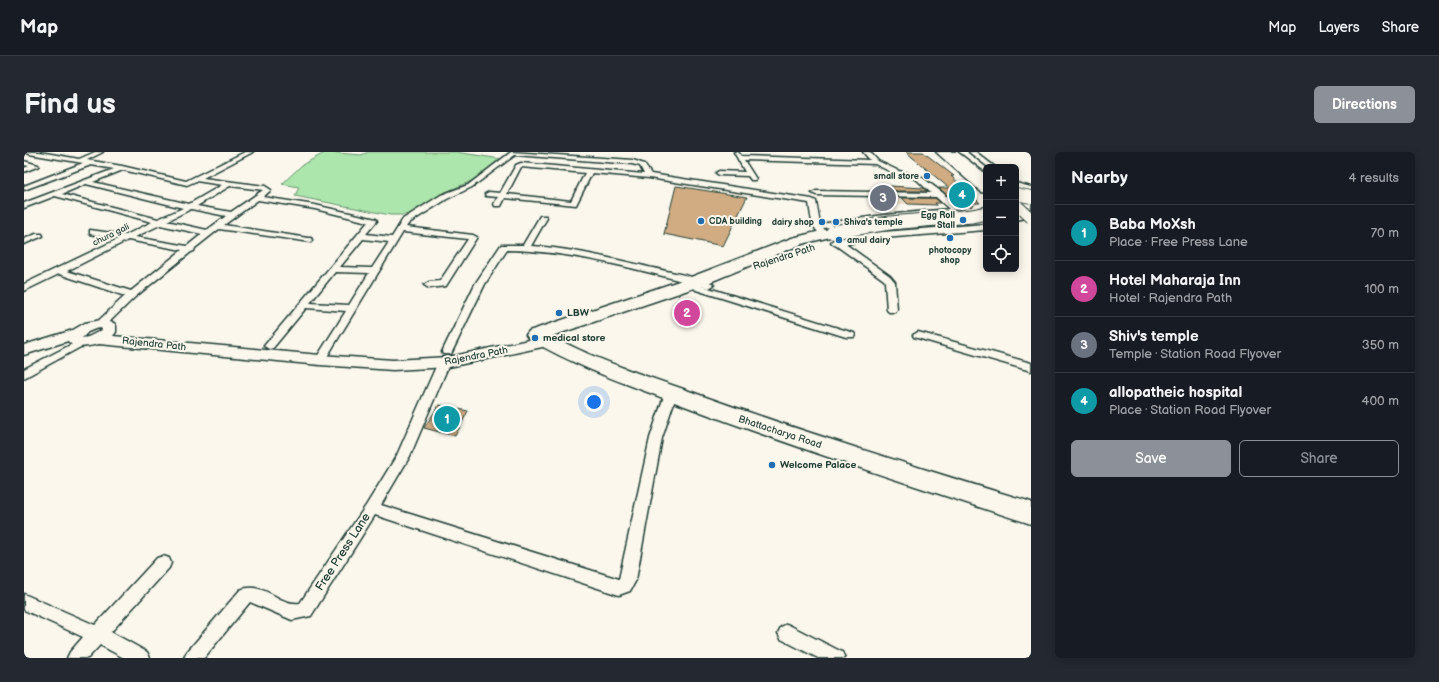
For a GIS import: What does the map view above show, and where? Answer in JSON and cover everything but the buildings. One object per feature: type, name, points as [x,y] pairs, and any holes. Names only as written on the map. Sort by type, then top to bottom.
[{"type":"highway","points":[[942,152],[983,186]]},
{"type":"highway","name":"Rajendra Path","points":[[702,285],[797,245],[828,234],[890,223],[972,216],[983,214]]},
{"type":"highway","name":"Rajendra Path","points":[[547,336],[757,266],[797,245]]},
{"type":"highway","name":"Bhattacharya Road","points":[[547,336],[596,365],[671,393],[795,437],[1031,513]]},
{"type":"highway","name":"Bhattacharya Road","points":[[547,336],[608,362],[726,405],[1031,502]]},
{"type":"main road","points":[[951,152],[983,177]]},
{"type":"main road","points":[[963,152],[983,168]]},
{"type":"main road","points":[[1019,189],[1031,194]]},
{"type":"main road","points":[[1019,189],[1031,197]]},
{"type":"main road","points":[[1019,189],[1031,206]]},
{"type":"main road","points":[[1019,209],[1026,221]]},
{"type":"main road","points":[[870,236],[887,231],[983,220]]},
{"type":"main road","points":[[828,234],[870,236],[895,235],[983,227]]},
{"type":"main road","name":"Rajendra Path","points":[[24,356],[78,338],[87,327],[105,326],[269,346],[323,356]]},
{"type":"main road","name":"Rajendra Path","points":[[98,339],[109,332],[105,326]]},
{"type":"main road","name":"Rajendra Path","points":[[24,350],[78,338],[323,356],[393,365],[446,357],[547,336]]},
{"type":"street","points":[[29,152],[122,168],[187,183],[249,152]]},
{"type":"street","points":[[24,170],[42,164],[68,152]]},
{"type":"street","points":[[79,161],[100,152]]},
{"type":"street","points":[[323,356],[406,221],[444,197],[470,186],[515,152],[561,158],[640,164],[649,176]]},
{"type":"street","points":[[561,158],[568,152]]},
{"type":"street","points":[[601,160],[607,152]]},
{"type":"street","points":[[719,173],[751,176],[736,152]]},
{"type":"street","points":[[866,152],[876,162],[897,173],[918,177],[940,195],[955,210],[971,222]]},
{"type":"street","points":[[972,152],[988,164]]},
{"type":"street","points":[[740,158],[876,162]]},
{"type":"street","points":[[24,163],[42,164]]},
{"type":"street","points":[[24,188],[92,163]]},
{"type":"street","points":[[498,204],[518,166],[521,165],[649,176],[812,201],[828,234],[887,278],[890,282],[892,310]]},
{"type":"street","points":[[24,206],[122,168]]},
{"type":"street","points":[[490,194],[573,203],[590,170]]},
{"type":"street","points":[[105,326],[132,295],[191,249],[217,226],[258,198],[267,189],[196,178]]},
{"type":"street","points":[[86,182],[190,207],[233,215]]},
{"type":"street","name":"chura gali","points":[[24,288],[190,207],[228,184]]},
{"type":"street","points":[[816,193],[940,195]]},
{"type":"street","points":[[55,194],[159,222],[210,233]]},
{"type":"street","points":[[258,198],[315,206],[373,220],[269,346]]},
{"type":"street","points":[[828,234],[884,217],[955,210]]},
{"type":"street","points":[[543,218],[526,247],[557,250],[702,285],[850,335]]},
{"type":"street","points":[[217,226],[308,240]]},
{"type":"street","points":[[402,229],[473,237],[443,284],[429,285]]},
{"type":"street","points":[[93,232],[191,249]]},
{"type":"street","points":[[24,242],[39,236]]},
{"type":"street","points":[[360,236],[395,240]]},
{"type":"street","name":"Free Press Lane","points":[[193,658],[246,595],[253,594],[292,612],[305,610],[372,508],[403,456],[446,357],[480,284],[504,247],[526,247]]},
{"type":"street","points":[[332,269],[375,271]]},
{"type":"street","points":[[59,272],[132,295]]},
{"type":"street","points":[[303,305],[352,308]]},
{"type":"street","points":[[918,335],[1031,367]]},
{"type":"street","points":[[24,374],[78,338]]},
{"type":"street","points":[[372,508],[619,587],[624,586],[628,580],[656,438],[671,393]]},
{"type":"street","points":[[76,658],[163,563]]},
{"type":"street","points":[[24,602],[98,635],[141,658]]},
{"type":"street","points":[[787,633],[836,658]]},
{"type":"shaded area","points":[[869,197],[898,197],[909,204],[875,204]]},
{"type":"green space","points":[[326,152],[361,155],[368,152],[456,152],[501,159],[476,179],[448,191],[414,213],[390,215],[295,196],[299,187],[282,184],[302,165]]},
{"type":"place","name":"small store","points":[[927,176]]},
{"type":"place","name":"allopatheic hospital","points":[[962,195]]},
{"type":"place","name":"Shiv's temple","points":[[883,198]]},
{"type":"place","name":"Egg Roll Stall","points":[[963,220]]},
{"type":"place","name":"CDA building","points":[[701,221]]},
{"type":"place","name":"dairy shop","points":[[822,222]]},
{"type":"place","name":"Shiva's temple","points":[[836,222]]},
{"type":"place","name":"photocopy shop","points":[[950,238]]},
{"type":"place","name":"amul dairy","points":[[839,240]]},
{"type":"place","name":"LBW","points":[[559,313]]},
{"type":"place","name":"Hotel Maharaja Inn","points":[[687,313]]},
{"type":"place","name":"medical store","points":[[535,338]]},
{"type":"place","name":"Baba MoXsh","points":[[447,419]]},
{"type":"place","name":"Welcome Palace","points":[[772,465]]}]
